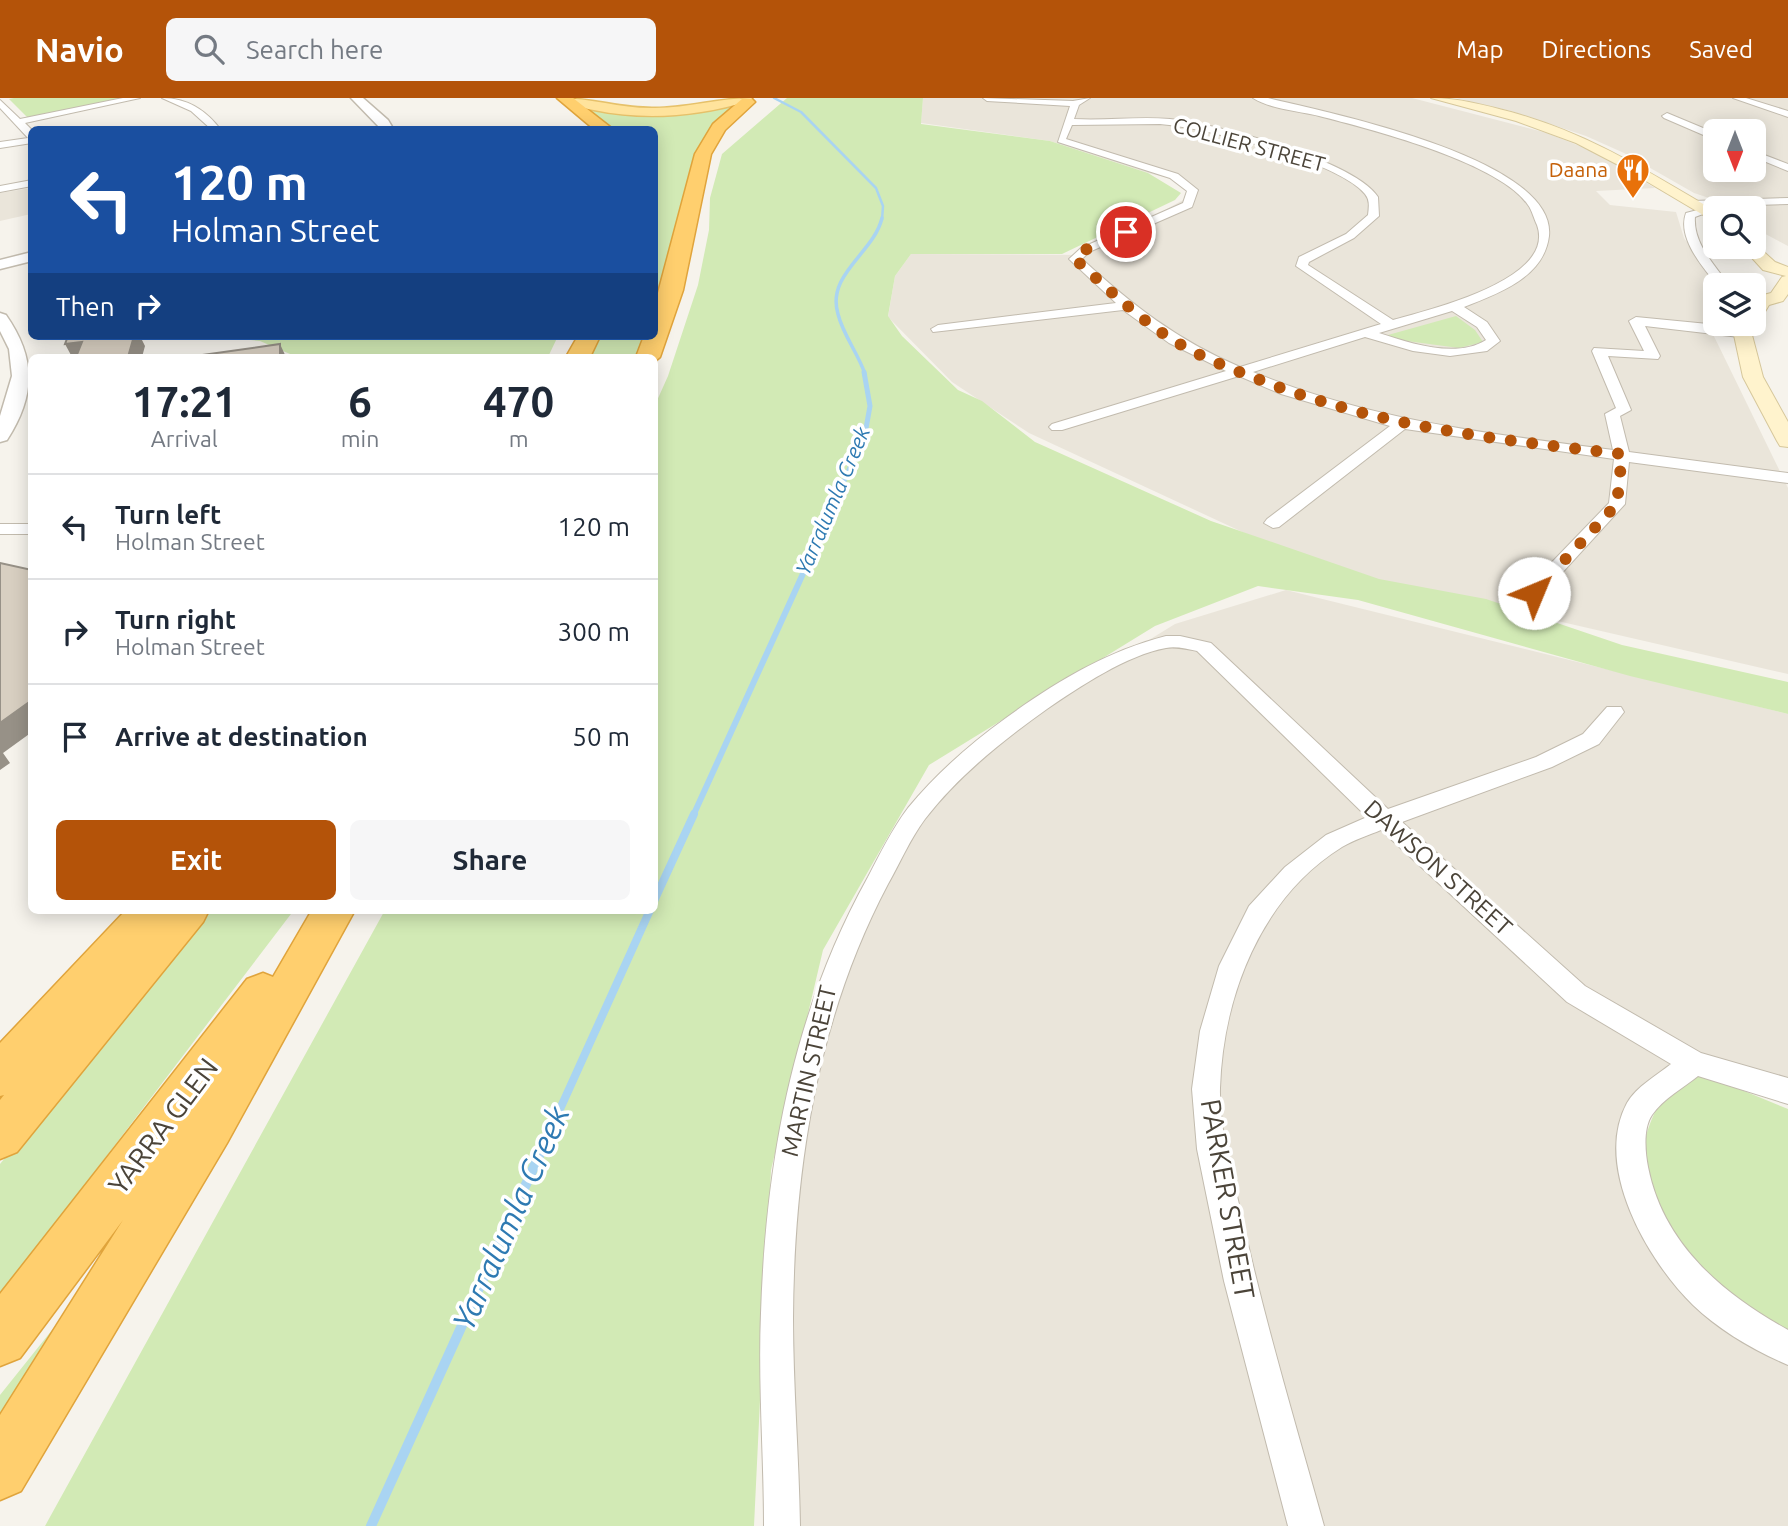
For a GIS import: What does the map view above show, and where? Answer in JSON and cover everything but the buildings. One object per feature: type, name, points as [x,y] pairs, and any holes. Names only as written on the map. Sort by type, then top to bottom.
[{"type":"highway","points":[[565,98],[601,126]]},
{"type":"highway","points":[[658,329],[672,290],[700,168],[724,127],[750,100]]},
{"type":"highway","points":[[0,1075],[148,914]]},
{"type":"highway","points":[[0,1136],[185,914]]},
{"type":"highway","name":"YARRA GLEN","points":[[0,1338],[141,1155],[318,914]]},
{"type":"highway","points":[[0,1470],[210,1126],[332,914]]},
{"type":"main road","points":[[565,98],[603,108],[648,112],[698,109],[750,100]]},
{"type":"main road","points":[[1437,98],[1517,118],[1580,140],[1615,157],[1703,210]]},
{"type":"main road","points":[[1766,247],[1788,256]]},
{"type":"main road","points":[[1766,284],[1774,275],[1764,258],[1788,256]]},
{"type":"main road","points":[[1762,259],[1767,264],[1788,272]]},
{"type":"main road","points":[[1766,302],[1777,297],[1788,281]]},
{"type":"main road","points":[[1747,336],[1753,377],[1788,441]]},
{"type":"street","points":[[6,98],[0,101],[28,133]]},
{"type":"street","points":[[18,122],[136,98]]},
{"type":"street","points":[[166,98],[196,108],[214,126]]},
{"type":"street","points":[[356,98],[386,126]]},
{"type":"street","points":[[987,98],[1075,104],[1086,98]]},
{"type":"street","points":[[1056,427],[1453,306],[1495,290],[1518,276],[1535,261],[1544,242],[1543,223],[1533,205],[1506,182],[1459,156],[1394,133],[1257,98]]},
{"type":"street","points":[[1737,98],[1788,114]]},
{"type":"street","points":[[1075,104],[1060,137],[1065,143],[1174,176],[1193,190],[1188,205],[1078,254],[1075,259],[1126,306],[1174,340],[1239,372],[1286,391],[1402,424],[1788,478]]},
{"type":"street","points":[[1667,116],[1703,132]]},
{"type":"street","name":"COLLIER STREET","points":[[1067,122],[1185,124],[1314,160],[1350,176],[1369,192],[1374,200],[1373,215],[1350,236],[1303,261],[1302,266],[1392,325]]},
{"type":"street","points":[[0,145],[28,139]]},
{"type":"street","points":[[1766,159],[1788,168]]},
{"type":"street","points":[[0,189],[28,184]]},
{"type":"street","points":[[1692,204],[1788,201]]},
{"type":"street","points":[[1703,215],[1690,215],[1689,221],[1703,256]]},
{"type":"street","points":[[0,265],[28,257]]},
{"type":"street","points":[[938,329],[1126,306]]},
{"type":"street","points":[[1366,333],[1413,347],[1447,353],[1487,348],[1493,341],[1490,331],[1453,306]]},
{"type":"street","points":[[0,436],[22,361],[16,339],[1,320]]},
{"type":"street","points":[[1534,593],[1617,504],[1622,454],[1612,414],[1624,410],[1599,351],[1653,356],[1636,321],[1703,328]]},
{"type":"street","points":[[1273,523],[1402,424]]},
{"type":"street","points":[[0,529],[28,529]]},
{"type":"street","name":"MARTIN STREET","points":[[782,1526],[778,1289],[787,1152],[808,1052],[832,972],[866,898],[917,813],[1006,728],[1061,690],[1121,659],[1165,642],[1185,642],[1204,647]]},
{"type":"street","name":"DAWSON STREET","points":[[1204,647],[1384,819],[1576,994],[1694,1063],[1788,1091]]},
{"type":"street","name":"PARKER STREET","points":[[1306,1526],[1240,1281],[1212,1149],[1206,1089],[1214,1031],[1232,967],[1258,913],[1293,874],[1334,841],[1384,819],[1544,762],[1591,739],[1614,712]]},
{"type":"street","points":[[1694,1063],[1638,1108],[1630,1142],[1635,1184],[1662,1241],[1704,1293],[1788,1348]]},
{"type":"shaded area","points":[[923,98],[1412,98],[1547,133],[1597,153],[1655,188],[1596,191],[1610,205],[1676,212],[1684,238],[1709,273],[1703,273],[1703,336],[1714,336],[1788,488],[1788,674],[1370,578],[1251,536],[1029,433],[952,382],[888,317],[895,276],[911,254],[1084,255],[1192,195],[1185,182],[1148,173],[1050,141],[921,123]]},
{"type":"shaded area","points":[[1455,98],[1788,98],[1788,246],[1766,234],[1766,196],[1703,196],[1694,193],[1624,153],[1586,136],[1511,111]]},
{"type":"shaded area","points":[[28,188],[28,215],[0,221],[0,193]]},
{"type":"shaded area","points":[[1286,590],[1788,714],[1788,1096],[1694,1063],[1630,1142],[1788,1338],[1788,1526],[782,1526],[787,1152],[832,972],[917,813],[1006,728],[1175,624]]},
{"type":"green space","points":[[131,98],[29,119],[9,99]]},
{"type":"green space","points":[[787,98],[923,98],[921,124],[1050,141],[1148,173],[1181,193],[1175,200],[1062,254],[911,254],[895,276],[888,316],[902,336],[958,390],[982,401],[1035,442],[1211,521],[1379,579],[1486,599],[1622,645],[1788,682],[1788,714],[1630,676],[1358,600],[1258,586],[1155,626],[929,765],[823,950],[771,1170],[754,1526],[45,1526],[383,914],[658,914],[658,398],[698,285],[709,230],[710,198],[722,154]]},
{"type":"green space","points":[[738,103],[723,117],[658,312],[658,126],[610,126],[581,105],[630,112]]},
{"type":"green space","points":[[1456,316],[1475,330],[1483,342],[1459,348],[1392,339],[1388,335]]},
{"type":"green space","points":[[250,340],[556,340],[549,354],[290,354],[260,341]]},
{"type":"green space","points":[[595,340],[647,340],[642,354],[588,354]]},
{"type":"green space","points":[[207,914],[291,914],[0,1296],[0,1164]]},
{"type":"green space","points":[[1681,1065],[1788,1109],[1788,1333],[1738,1304],[1711,1284],[1675,1240],[1655,1201],[1644,1163],[1646,1136],[1664,1094]]},
{"type":"green space","points":[[80,1295],[0,1452],[0,1395]]},
{"type":"waterway","name":"Yarralumla Creek","points":[[774,98],[801,112],[876,188],[883,206],[882,220]]},
{"type":"waterway","name":"Yarralumla Creek","points":[[865,374],[840,322],[836,300],[845,275],[870,242],[882,218]]},
{"type":"waterway","name":"Yarralumla Creek","points":[[805,568],[865,434],[870,406],[864,372]]},
{"type":"waterway","name":"Yarralumla Creek","points":[[693,816],[806,567]]},
{"type":"waterway","name":"Yarralumla Creek","points":[[658,892],[694,814]]},
{"type":"waterway","name":"Yarralumla Creek","points":[[551,1129],[648,914]]},
{"type":"waterway","name":"Yarralumla Creek","points":[[371,1526],[552,1127]]},
{"type":"place","name":"Daana","points":[[1633,200]]},
{"type":"route","points":[[1126,232],[1085,250],[1075,259],[1126,306],[1174,340],[1201,355],[1286,391],[1402,424],[1511,441],[1622,454],[1617,504],[1597,529],[1534,593]]}]
